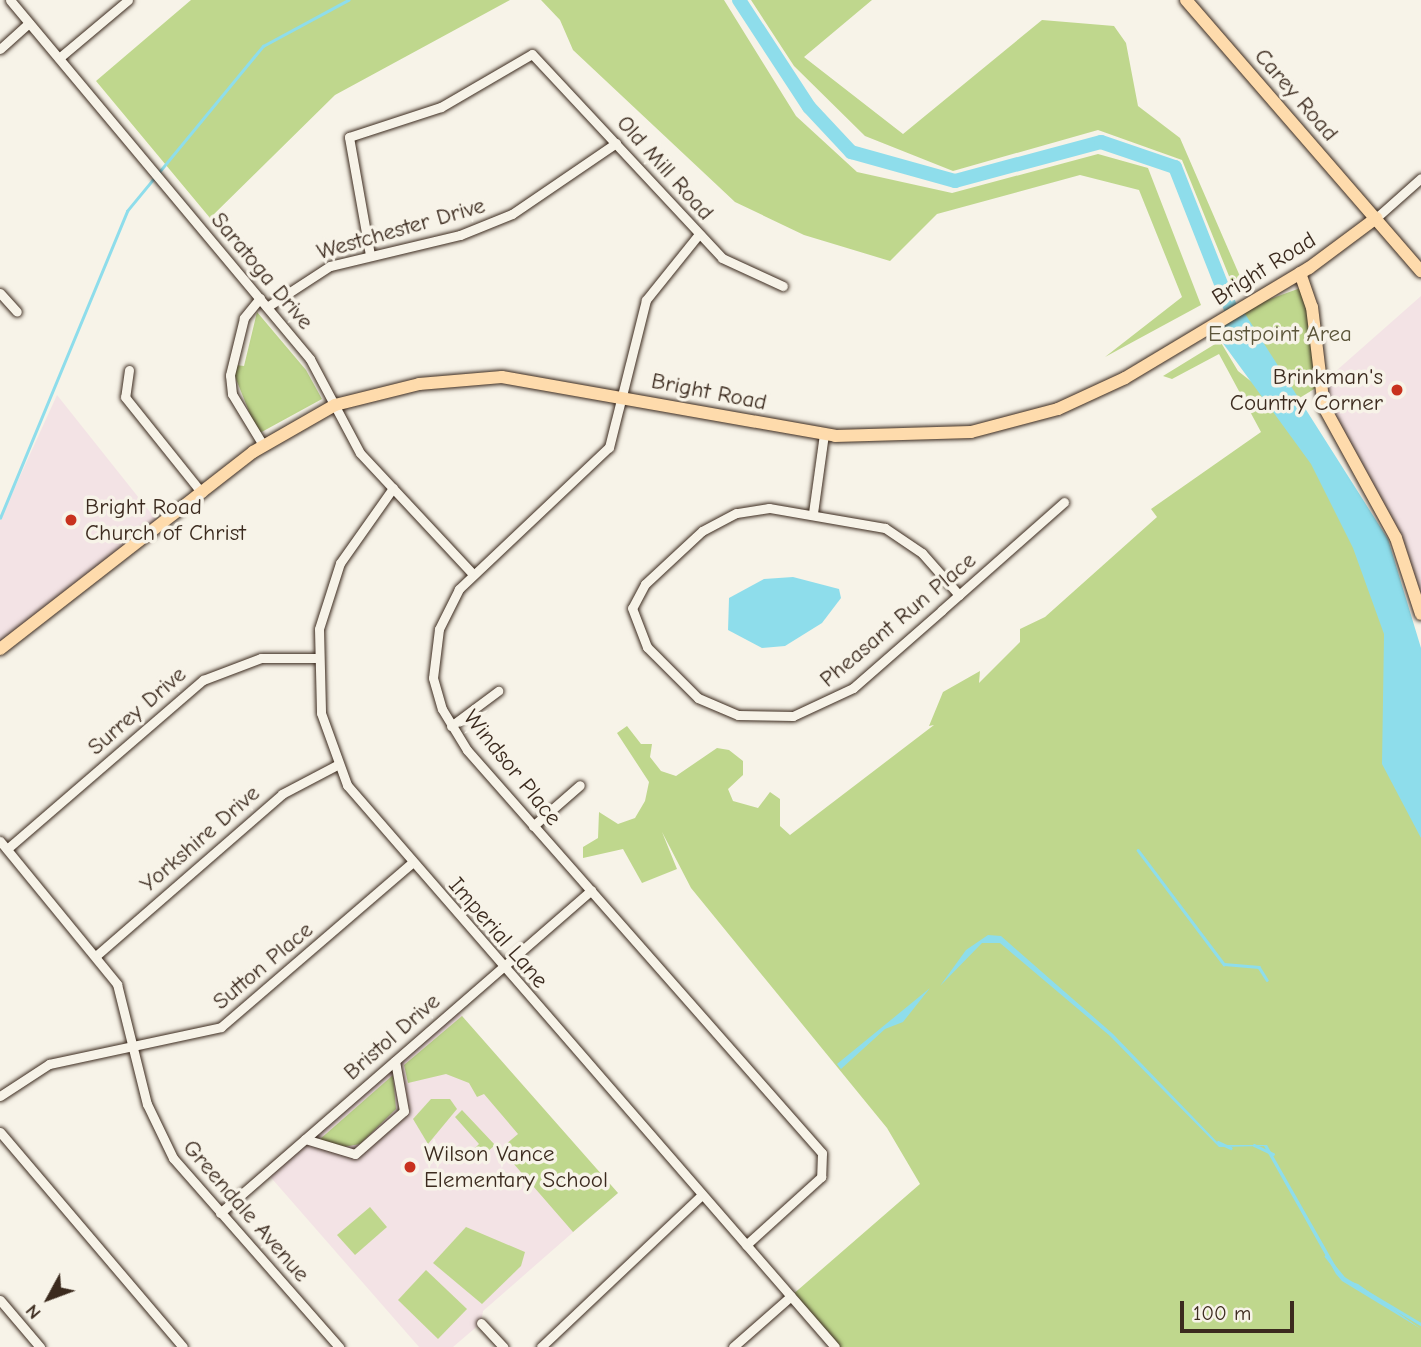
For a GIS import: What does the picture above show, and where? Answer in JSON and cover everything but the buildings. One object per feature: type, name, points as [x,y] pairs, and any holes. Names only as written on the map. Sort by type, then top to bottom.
[{"type":"main road","name":"Carey Road","points":[[1186,0],[1421,271]]},
{"type":"main road","name":"Bright Road","points":[[0,649],[263,445],[335,405],[419,384],[480,377],[624,396],[824,434],[903,439],[1015,423],[1100,391],[1192,339],[1300,273],[1376,218]]},
{"type":"main road","points":[[1300,273],[1312,307],[1324,407],[1396,538],[1421,614]]},
{"type":"street","name":"Saratoga Drive","points":[[10,0],[317,368],[354,443],[473,575]]},
{"type":"street","points":[[59,58],[128,0]]},
{"type":"street","points":[[0,49],[29,23]]},
{"type":"street","name":"Old Mill Road","points":[[370,255],[346,148],[349,137],[441,107],[535,54],[699,234],[740,271],[783,286]]},
{"type":"street","name":"Westchester Drive","points":[[267,307],[320,271],[495,222],[551,192],[616,143]]},
{"type":"street","name":"Bright Road","points":[[1376,218],[1421,178]]},
{"type":"street","name":"Windsor Place","points":[[699,234],[646,300],[612,442],[596,466],[473,575],[447,608],[434,650],[435,689],[451,726],[533,826],[824,1159],[821,1177],[746,1245]]},
{"type":"street","points":[[0,293],[17,312]]},
{"type":"street","points":[[260,298],[244,318],[230,375],[232,394],[263,445]]},
{"type":"street","points":[[129,370],[123,386],[131,406],[202,494]]},
{"type":"street","points":[[813,513],[824,434]]},
{"type":"street","name":"Imperial Lane","points":[[393,488],[340,563],[322,614],[316,658],[321,713],[337,765],[362,806],[835,1347]]},
{"type":"street","name":"Pheasant Run Place","points":[[959,595],[895,533],[813,513],[758,509],[721,519],[637,594],[632,608],[640,638],[698,698],[760,718],[815,710],[853,688],[959,595],[1064,502]]},
{"type":"street","name":"Surrey Drive","points":[[7,849],[210,676],[261,658],[316,658]]},
{"type":"street","points":[[451,726],[498,691]]},
{"type":"street","name":"Yorkshire Drive","points":[[97,955],[282,794],[337,765]]},
{"type":"street","points":[[533,826],[580,785]]},
{"type":"street","name":"Greendale Avenue","points":[[0,841],[97,955],[122,994],[159,1135],[220,1213],[339,1347]]},
{"type":"street","name":"Sutton Place","points":[[0,1096],[50,1064],[135,1048],[221,1027],[412,863]]},
{"type":"street","name":"Bristol Drive","points":[[220,1213],[591,890]]},
{"type":"street","points":[[305,1139],[355,1154],[375,1137],[404,1111],[394,1061]]},
{"type":"street","points":[[0,1132],[183,1347]]},
{"type":"street","points":[[541,1347],[702,1195]]},
{"type":"street","points":[[733,1347],[791,1296]]},
{"type":"street","points":[[0,1300],[40,1347]]},
{"type":"street","points":[[481,1323],[503,1347]]},
{"type":"shaded area","points":[[1421,296],[1421,614],[1411,578],[1319,386]]},
{"type":"shaded area","points":[[57,395],[162,527],[0,649],[0,520]]},
{"type":"shaded area","points":[[455,1008],[618,1193],[483,1311],[481,1323],[453,1347],[419,1347],[267,1173]]},
{"type":"green space","points":[[191,0],[510,0],[335,95],[210,218],[96,81]]},
{"type":"green space","points":[[541,0],[724,0],[796,116],[857,172],[952,193],[1098,154],[1148,168],[1201,305],[1105,357],[1182,297],[1139,190],[1080,175],[937,214],[890,261],[804,235],[735,202],[573,50],[560,20]]},
{"type":"green space","points":[[751,0],[872,0],[804,57],[903,134],[1042,20],[1114,26],[1126,43],[1138,106],[1180,138],[1242,281],[1231,281],[1182,160],[1098,130],[953,171],[865,136],[794,66]]},
{"type":"green space","name":"Eastpoint Area","points":[[1306,286],[1319,386],[1285,407],[1242,309]]},
{"type":"green space","points":[[257,312],[306,370],[322,399],[258,434],[234,374],[236,365],[244,366]]},
{"type":"green space","points":[[1220,341],[1238,371],[1287,410],[1404,645],[1421,796],[1421,1347],[835,1347],[791,1296],[920,1184],[887,1128],[691,888],[662,832],[677,869],[642,883],[623,849],[583,858],[583,847],[598,838],[599,812],[618,824],[635,818],[645,801],[649,782],[617,733],[627,726],[641,744],[652,744],[650,757],[661,771],[676,776],[717,748],[729,750],[743,761],[743,775],[728,789],[733,801],[758,808],[770,792],[780,799],[780,826],[790,835],[934,725],[929,726],[943,692],[980,671],[979,683],[1020,642],[1020,629],[1045,617],[1157,517],[1151,509],[1261,432],[1219,354],[1172,379],[1163,376]]},
{"type":"green space","points":[[462,1016],[618,1193],[573,1232],[507,1156],[504,1146],[518,1134],[484,1094],[477,1097],[469,1083],[446,1074],[408,1083],[404,1065]]},
{"type":"green space","points":[[393,1075],[396,1109],[360,1144],[344,1147],[319,1140]]},
{"type":"green space","points":[[431,1099],[450,1099],[457,1109],[428,1144],[413,1119]]},
{"type":"green space","points":[[462,1110],[495,1145],[479,1159],[472,1151],[479,1144],[455,1117]]},
{"type":"green space","points":[[370,1207],[387,1227],[355,1255],[337,1235]]},
{"type":"green space","points":[[466,1227],[525,1252],[521,1266],[482,1304],[433,1263]]},
{"type":"green space","points":[[426,1270],[467,1309],[438,1339],[398,1300]]},
{"type":"water","points":[[1242,309],[1388,539],[1421,648],[1421,838],[1382,764],[1384,634],[1353,548],[1311,464],[1211,327]]},
{"type":"water","points":[[793,577],[839,589],[841,598],[822,623],[785,646],[762,648],[728,630],[729,598],[764,579]]},
{"type":"water","points":[[988,935],[1001,936],[1113,1034],[1220,1145],[1267,1145],[1343,1279],[1358,1284],[1421,1329],[1342,1281],[1264,1146],[1219,1147],[1110,1036],[1000,943],[982,943],[940,986],[966,950]]},
{"type":"water","points":[[930,988],[903,1022],[885,1029],[841,1069],[837,1064]]},
{"type":"waterway","points":[[0,518],[127,211],[263,46],[348,0]]},
{"type":"waterway","points":[[739,0],[809,107],[851,152],[955,181],[1101,142],[1175,167],[1237,324]]},
{"type":"waterway","points":[[1138,850],[1224,964],[1259,967],[1267,980]]},
{"type":"waterway","points":[[1218,1142],[1231,1148]]},
{"type":"waterway","points":[[1254,1145],[1273,1154]]},
{"type":"waterway","points":[[1326,1256],[1344,1278],[1421,1324]]},
{"type":"place","name":"Brinkman's Country Corner","points":[[1397,390]]},
{"type":"place","name":"Bright Road Church of Christ","points":[[71,520]]},
{"type":"place","name":"Wilson Vance Elementary School","points":[[410,1167]]}]
